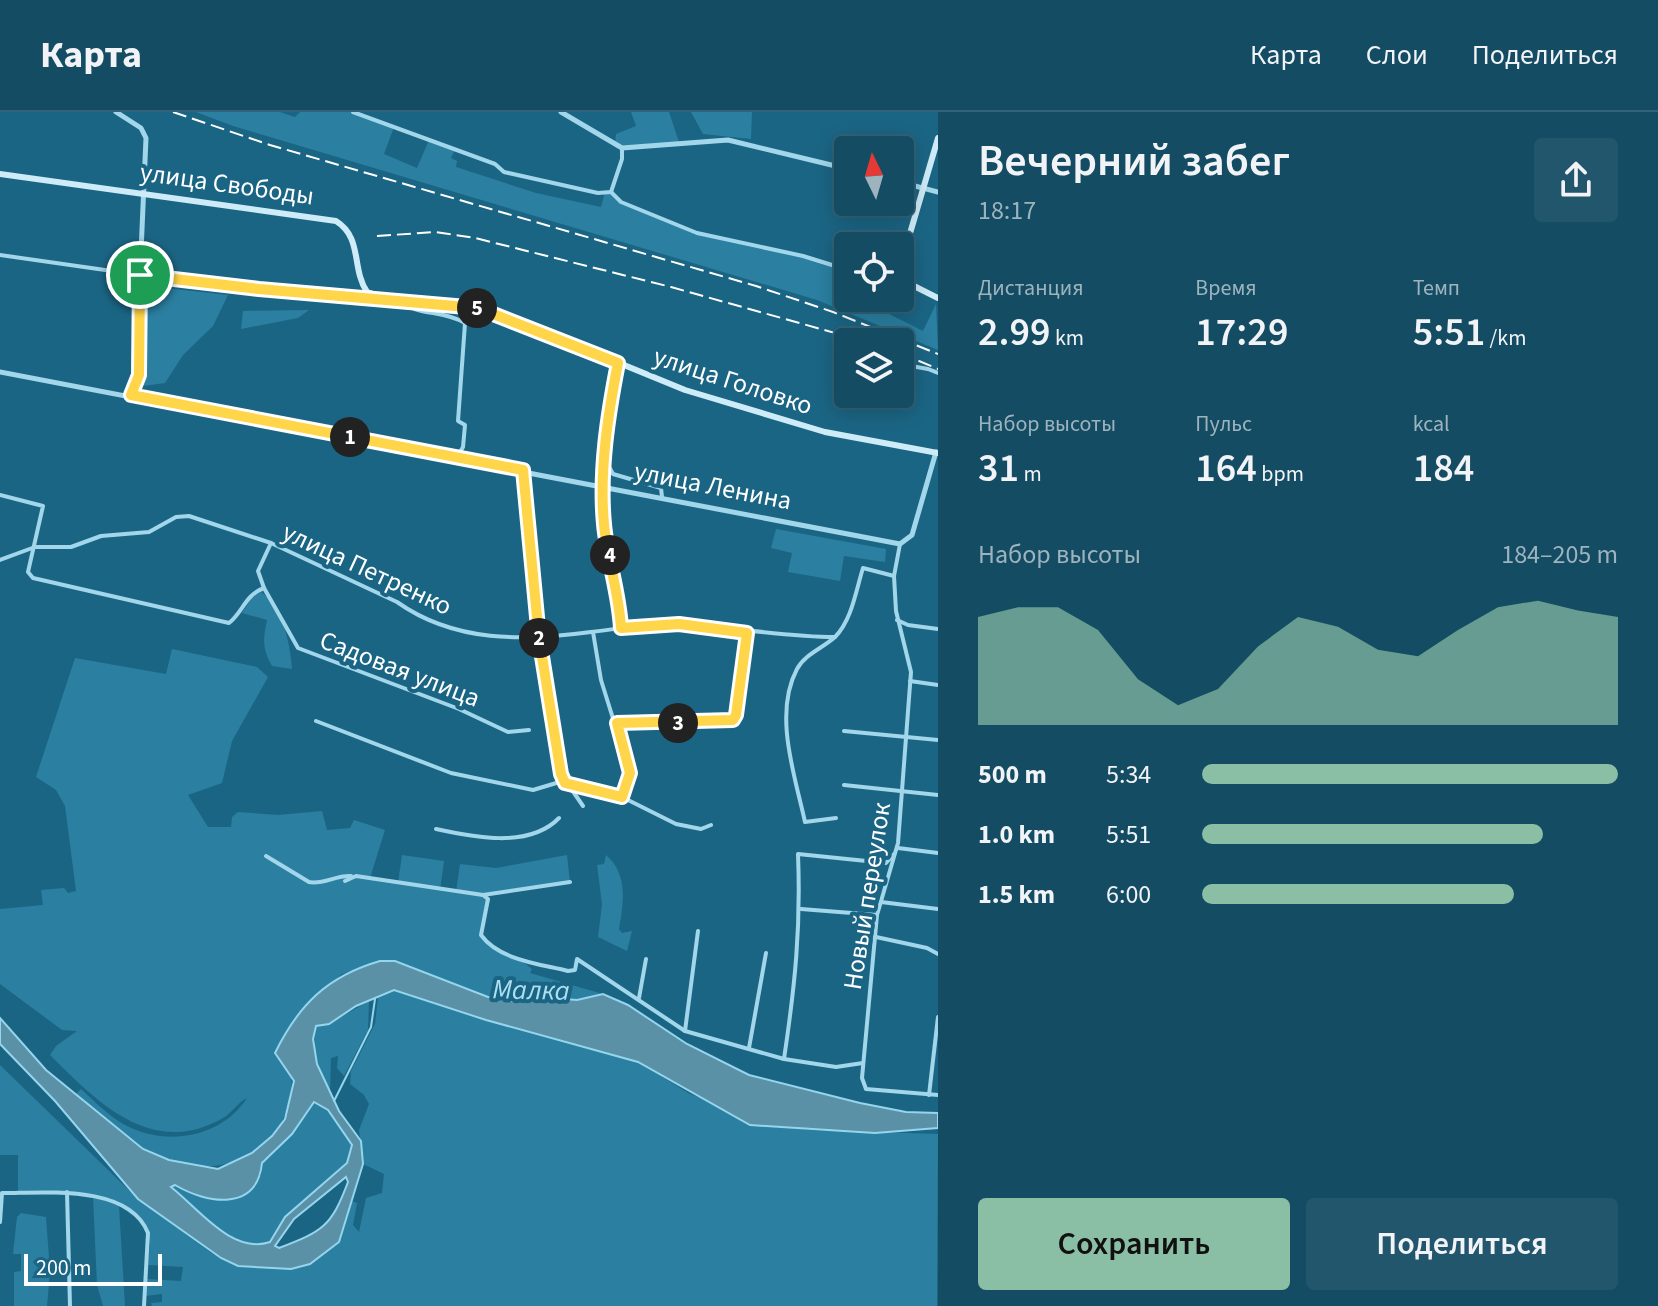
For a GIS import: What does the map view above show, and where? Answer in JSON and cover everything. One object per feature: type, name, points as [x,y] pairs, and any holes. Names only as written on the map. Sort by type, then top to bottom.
[{"type":"main road","points":[[910,232],[938,138]]},
{"type":"main road","name":"улица Свободы","points":[[0,174],[336,221],[350,231],[360,280],[367,292],[397,300]]},
{"type":"main road","points":[[914,287],[938,298]]},
{"type":"main road","name":"улица Головко","points":[[397,300],[478,308],[685,390],[777,419],[825,432],[937,452]]},
{"type":"main road","points":[[937,444],[937,452]]},
{"type":"street","points":[[116,112],[141,128],[146,138],[139,375],[131,395]]},
{"type":"street","points":[[353,112],[495,164],[504,172],[598,193],[611,192],[621,202],[697,233],[834,266]]},
{"type":"street","points":[[561,112],[622,148],[728,140],[834,166]]},
{"type":"street","points":[[611,192],[622,159],[622,148]]},
{"type":"street","points":[[914,186],[938,192]]},
{"type":"street","name":"улица Головко","points":[[0,255],[259,289],[397,300]]},
{"type":"street","points":[[397,300],[413,311],[451,314],[465,323],[458,421],[465,425],[463,447],[456,459]]},
{"type":"street","points":[[618,363],[602,485],[604,525],[617,589],[621,628]]},
{"type":"street","points":[[914,366],[938,373]]},
{"type":"street","name":"улица Ленина","points":[[0,372],[900,544]]},
{"type":"street","points":[[900,544],[912,535],[937,452]]},
{"type":"street","points":[[606,457],[613,474],[661,488],[662,497]]},
{"type":"street","points":[[523,470],[539,638],[561,774],[583,806]]},
{"type":"street","points":[[0,495],[43,506],[28,572],[33,578],[229,623],[243,603],[264,588],[258,571],[271,543]]},
{"type":"street","name":"улица Петренко","points":[[35,547],[71,547],[101,536],[138,534],[176,517],[189,516],[271,543],[397,602],[411,612],[482,637],[539,638],[679,624],[747,633],[835,637]]},
{"type":"street","name":"Новый переулок","points":[[900,544],[894,576],[897,620],[909,658],[910,681],[897,850],[877,915],[862,1078],[866,1089],[929,1095]]},
{"type":"street","points":[[0,560],[35,547]]},
{"type":"street","points":[[836,818],[805,822],[786,722],[789,693],[798,668],[835,637],[845,624],[863,568],[894,576]]},
{"type":"street","name":"Садовая улица","points":[[264,588],[298,648],[459,709],[508,732],[529,730]]},
{"type":"street","points":[[897,620],[908,625],[938,629]]},
{"type":"street","points":[[593,632],[601,680],[617,723],[630,773],[622,797]]},
{"type":"street","points":[[617,723],[733,720],[747,633]]},
{"type":"street","points":[[910,681],[938,685]]},
{"type":"street","points":[[316,721],[451,773],[533,790],[560,781],[622,797],[676,824],[701,829],[711,825]]},
{"type":"street","points":[[844,731],[938,740]]},
{"type":"street","points":[[844,785],[938,795]]},
{"type":"street","points":[[436,829],[469,836],[504,837],[535,834],[547,829],[559,818]]},
{"type":"street","points":[[784,1059],[798,968],[801,909],[798,854],[886,863],[897,850],[938,853]]},
{"type":"street","points":[[266,856],[309,882],[352,876],[483,895],[570,882]]},
{"type":"street","points":[[345,881],[352,876]]},
{"type":"street","points":[[483,895],[488,899],[481,935],[489,943],[522,961],[568,971],[575,970],[577,959],[685,1031],[784,1059],[836,1067],[863,1063]]},
{"type":"street","points":[[881,902],[938,909]]},
{"type":"street","points":[[801,909],[877,915]]},
{"type":"street","points":[[685,1031],[698,931]]},
{"type":"street","points":[[876,937],[927,948],[938,954]]},
{"type":"street","points":[[749,1048],[766,953]]},
{"type":"street","points":[[639,998],[646,959]]},
{"type":"street","points":[[938,1017],[929,1095],[938,1095]]},
{"type":"street","points":[[67,1192],[70,1306]]},
{"type":"street","points":[[0,1222],[2,1193],[67,1192],[103,1198],[131,1211],[145,1224],[150,1246],[144,1306]]},
{"type":"shaded area","points":[[196,112],[280,112],[295,117],[300,112],[353,112],[394,127],[384,154],[417,168],[429,140],[455,150],[451,158],[457,161],[456,167],[536,193],[601,207],[605,192],[611,192],[621,202],[697,233],[834,266],[834,307],[817,300],[233,126]]},
{"type":"shaded area","points":[[631,112],[669,112],[679,142],[630,148],[615,146],[616,134],[636,126]]},
{"type":"shaded area","points":[[691,112],[752,112],[751,139],[703,134]]},
{"type":"shaded area","points":[[147,286],[228,295],[213,326],[183,355],[165,383],[140,386]]},
{"type":"shaded area","points":[[936,304],[938,350],[914,340],[914,328],[885,328],[846,312],[885,312],[923,331]]},
{"type":"shaded area","points":[[309,310],[298,318],[241,329],[243,311]]},
{"type":"shaded area","points":[[776,529],[886,549],[885,562],[844,556],[840,581],[788,572],[792,553],[771,548]]},
{"type":"shaded area","points":[[261,592],[280,616],[292,669],[272,666],[264,644],[267,620],[242,613],[253,596]]},
{"type":"shaded area","points":[[172,649],[257,667],[268,677],[232,741],[222,783],[188,795],[208,827],[231,827],[232,817],[238,812],[278,815],[322,811],[327,830],[350,828],[354,820],[385,830],[370,878],[398,883],[402,855],[444,861],[440,890],[456,892],[460,864],[496,868],[567,855],[570,882],[484,895],[488,899],[481,935],[526,964],[532,969],[530,973],[603,994],[577,1000],[549,996],[518,1002],[488,997],[395,961],[380,961],[342,974],[307,1003],[289,1071],[292,1085],[287,1109],[277,1129],[265,1143],[237,1161],[205,1167],[171,1162],[146,1151],[76,1094],[81,1089],[108,1113],[141,1132],[175,1137],[208,1130],[223,1122],[247,1098],[223,1118],[197,1129],[173,1132],[128,1120],[107,1106],[50,1055],[56,1046],[77,1031],[62,1030],[0,984],[0,909],[43,905],[41,890],[64,888],[68,893],[76,891],[65,806],[56,790],[36,777],[75,658],[166,674]]},
{"type":"shaded area","points":[[606,855],[618,871],[623,889],[619,929],[622,933],[632,931],[627,951],[598,937],[602,904],[597,865],[604,864]]},
{"type":"shaded area","points":[[380,961],[395,961],[488,997],[518,1002],[539,997],[577,1000],[603,994],[628,1005],[687,1044],[749,1075],[860,1103],[906,1112],[938,1113],[938,1128],[875,1133],[750,1125],[638,1062],[486,1020],[394,990],[356,1006],[329,1024],[316,1026],[313,1039],[317,1064],[339,1111],[361,1141],[363,1164],[339,1242],[310,1264],[291,1269],[238,1266],[221,1258],[138,1199],[55,1101],[0,1044],[0,1018],[46,1070],[143,1149],[169,1160],[218,1169],[252,1153],[272,1136],[285,1119],[294,1081],[275,1053],[294,1020],[317,994],[362,967]],"holes":[[[314,1102],[328,1110],[352,1145],[347,1163],[285,1217],[270,1242],[242,1242],[229,1236],[171,1187],[175,1185],[215,1199],[241,1197],[251,1190],[258,1179],[262,1163],[292,1134]],[[346,1177],[348,1182],[342,1197],[324,1226],[294,1242],[279,1248],[275,1246],[294,1219]]]},
{"type":"shaded area","points":[[394,990],[486,1020],[638,1062],[690,1094],[782,1127],[938,1134],[937,1306],[152,1306],[151,1303],[162,1302],[162,1294],[145,1296],[147,1279],[181,1281],[183,1267],[148,1265],[150,1245],[145,1224],[119,1206],[125,1306],[103,1306],[97,1285],[93,1196],[18,1193],[18,1155],[0,1155],[0,1065],[138,1199],[210,1252],[238,1266],[291,1269],[310,1263],[339,1242],[352,1201],[357,1203],[353,1225],[359,1232],[366,1198],[382,1193],[384,1174],[363,1164],[359,1130],[369,1104],[364,1095],[350,1084],[351,1071],[375,1024],[378,998]]},
{"type":"shaded area","points":[[369,1001],[368,1030],[344,1076],[337,1068],[338,1056],[331,1058],[330,1092],[315,1052],[316,1026],[329,1024]]},
{"type":"shaded area","points":[[314,1102],[328,1110],[352,1146],[347,1163],[285,1217],[271,1242],[243,1242],[229,1236],[170,1187],[174,1184],[187,1192],[261,1176],[262,1163],[292,1134]]},
{"type":"shaded area","points":[[21,1213],[46,1217],[50,1271],[47,1306],[14,1306],[14,1272],[21,1271],[21,1254],[13,1254],[17,1217]]},
{"type":"waterway","points":[[334,1101],[371,1027],[375,999]]},
{"type":"railway","points":[[173,112],[270,145],[756,286],[833,312],[938,354]]},
{"type":"railway","points":[[377,236],[435,232],[475,238],[671,287],[834,333]]},
{"type":"railway","points":[[914,359],[938,369]]},
{"type":"route","points":[[140,275],[478,308],[618,363],[602,485],[604,525],[615,573],[621,628],[679,624],[747,633],[733,720],[724,723],[617,723],[630,773],[622,797],[565,783],[539,638],[523,470],[131,395],[139,375],[140,275]]},
{"type":"water label","name":"Малка","points":[[531,990]]}]
